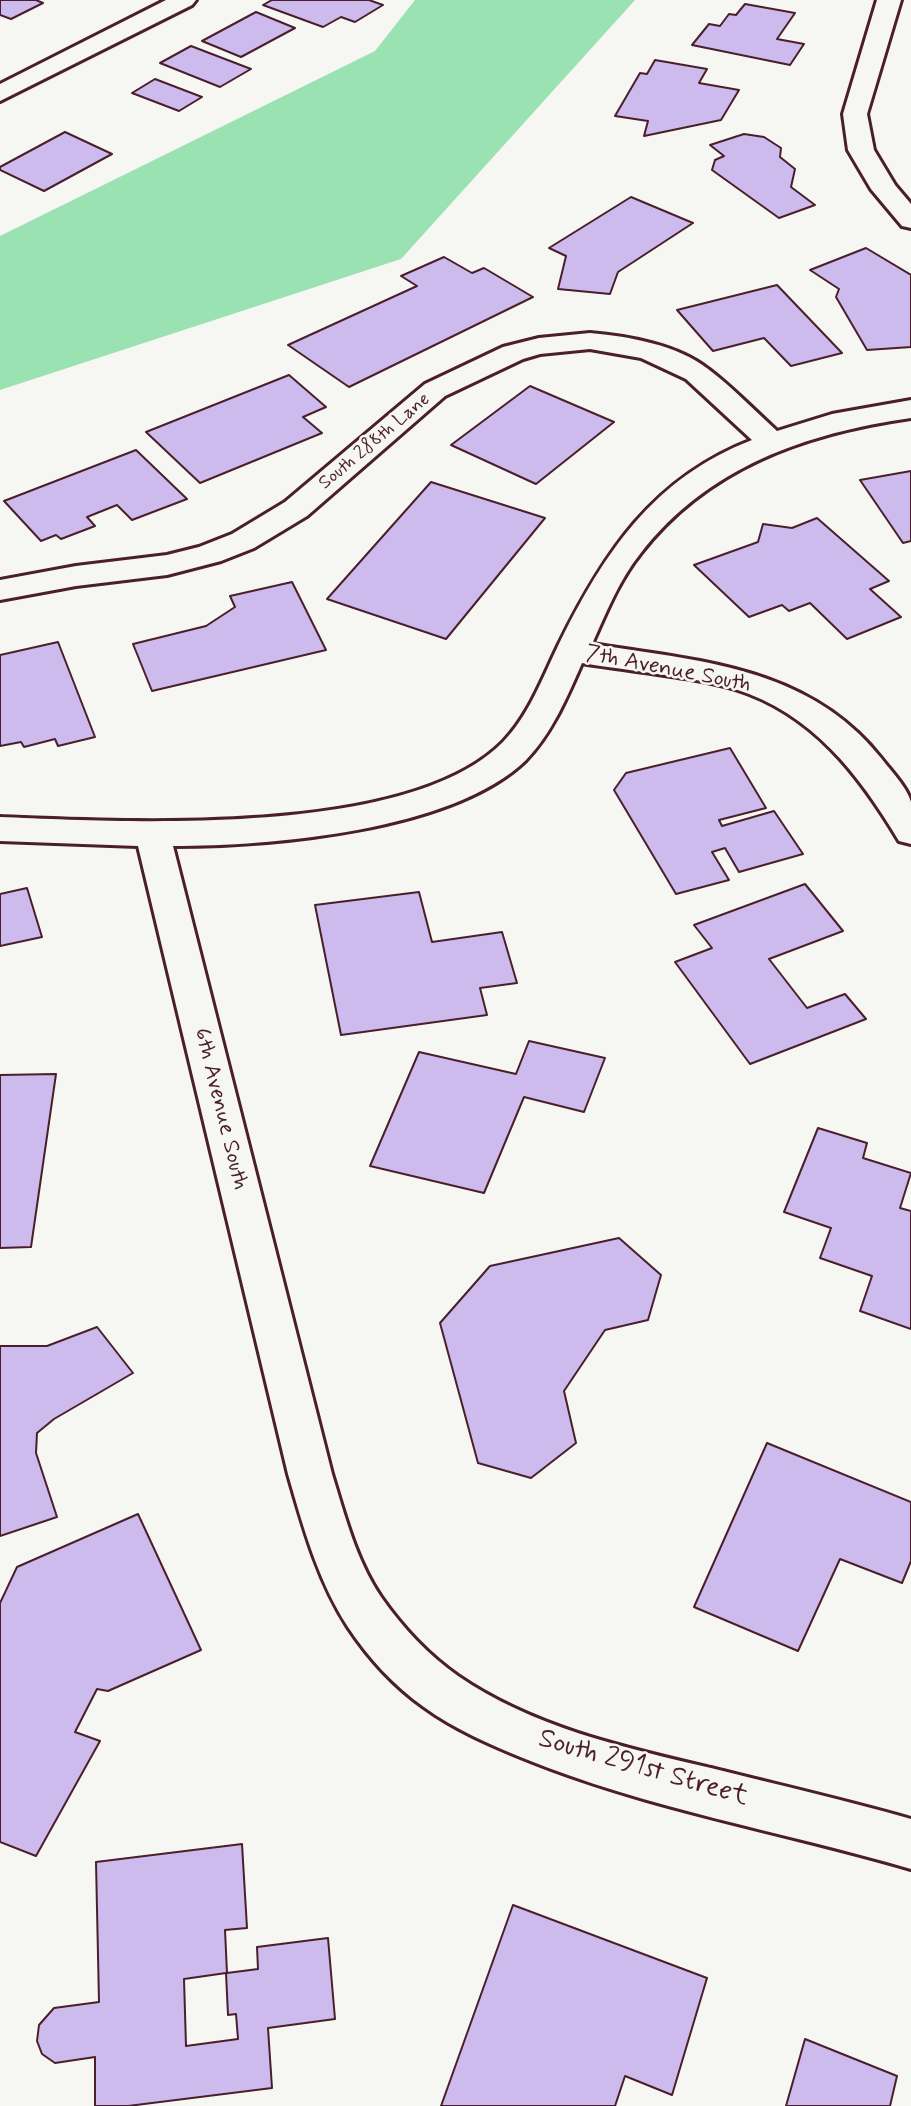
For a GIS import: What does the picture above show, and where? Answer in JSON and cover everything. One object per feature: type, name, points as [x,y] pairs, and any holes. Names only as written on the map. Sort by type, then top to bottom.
[{"type":"street","points":[[0,94],[184,0]]},
{"type":"street","points":[[888,0],[855,114],[861,150],[884,189],[911,220]]},
{"type":"street","name":"South 288th Lane","points":[[0,590],[76,576],[167,565],[210,554],[243,541],[296,509],[435,390],[504,357],[539,346],[590,341],[651,352],[696,373],[771,441]]},
{"type":"street","points":[[0,829],[153,836],[225,835],[359,817],[461,788],[502,762],[528,736],[612,572],[651,520],[695,484],[736,458],[771,441],[862,415],[911,409]]},
{"type":"street","name":"7th Avenue South","points":[[572,650],[750,683],[795,705],[832,728],[860,754],[884,786],[911,832]]},
{"type":"street","name":"6th Avenue South","points":[[153,836],[288,1382]]},
{"type":"street","name":"South 291st Street","points":[[288,1382],[310,1474],[334,1552],[363,1610],[401,1657],[452,1699],[504,1726],[616,1767],[860,1828],[911,1844]]},
{"type":"green space","points":[[415,0],[635,0],[401,259],[0,390],[0,236],[375,51]]},
{"type":"building","points":[[0,0],[36,0],[43,3],[11,19],[0,15]]},
{"type":"building","points":[[272,0],[369,0],[383,5],[355,22],[341,17],[323,27],[263,5]]},
{"type":"building","points":[[745,4],[795,13],[777,39],[804,44],[790,65],[692,45],[709,24],[720,26],[729,14],[736,15]]},
{"type":"building","points":[[256,12],[295,28],[241,57],[202,41]]},
{"type":"building","points":[[191,46],[251,69],[220,87],[160,63]]},
{"type":"building","points":[[655,60],[707,69],[699,83],[739,90],[721,120],[644,136],[648,121],[615,116],[640,73],[647,74]]},
{"type":"building","points":[[155,79],[202,97],[179,111],[132,93]]},
{"type":"building","points":[[65,132],[112,154],[44,191],[0,170],[0,167]]},
{"type":"building","points":[[744,134],[764,137],[781,148],[780,157],[795,169],[791,187],[815,205],[779,218],[712,170],[715,160],[724,156],[710,145]]},
{"type":"building","points":[[631,197],[693,223],[618,272],[610,294],[558,289],[566,256],[549,248]]},
{"type":"building","points":[[866,248],[911,275],[911,347],[867,350],[836,297],[839,289],[810,270]]},
{"type":"building","points":[[444,257],[472,273],[484,268],[533,297],[349,387],[288,345],[417,286],[401,276]]},
{"type":"building","points":[[777,285],[842,353],[791,366],[764,338],[713,351],[677,310]]},
{"type":"building","points":[[289,375],[326,407],[303,417],[322,433],[200,483],[146,432]]},
{"type":"building","points":[[530,386],[614,422],[536,484],[451,445]]},
{"type":"building","points":[[136,450],[187,499],[132,520],[117,505],[87,517],[95,526],[61,539],[56,535],[41,541],[4,501]]},
{"type":"building","points":[[911,471],[911,541],[903,543],[860,480]]},
{"type":"building","points":[[431,482],[545,518],[446,639],[327,599]]},
{"type":"building","points":[[817,518],[889,581],[870,589],[901,617],[847,639],[810,603],[789,611],[782,605],[749,617],[694,565],[758,542],[763,524],[792,528]]},
{"type":"building","points":[[292,582],[326,650],[152,691],[133,644],[206,626],[235,607],[230,596]]},
{"type":"building","points":[[58,642],[95,737],[58,746],[55,739],[24,747],[21,742],[0,746],[0,655]]},
{"type":"building","points":[[730,748],[766,808],[719,820],[722,826],[774,811],[803,854],[739,872],[725,848],[712,852],[729,880],[676,894],[614,790],[626,773]]},
{"type":"building","points":[[805,884],[843,931],[769,959],[807,1008],[845,994],[866,1019],[750,1064],[675,962],[712,948],[694,925]]},
{"type":"building","points":[[27,888],[42,937],[0,946],[0,894]]},
{"type":"building","points":[[419,892],[432,942],[502,932],[517,983],[480,988],[487,1015],[341,1035],[315,905]]},
{"type":"building","points":[[529,1041],[605,1058],[584,1112],[524,1097],[484,1193],[370,1166],[419,1052],[516,1074]]},
{"type":"building","points":[[56,1074],[31,1247],[0,1248],[0,1075]]},
{"type":"building","points":[[818,1128],[867,1143],[863,1158],[911,1173],[900,1208],[911,1211],[911,1329],[860,1311],[872,1276],[820,1258],[831,1228],[784,1212]]},
{"type":"building","points":[[619,1238],[661,1275],[648,1320],[605,1330],[564,1391],[576,1443],[531,1478],[478,1463],[440,1323],[490,1266]]},
{"type":"building","points":[[97,1327],[133,1373],[54,1419],[37,1433],[36,1453],[57,1517],[0,1536],[0,1346],[47,1346]]},
{"type":"building","points":[[767,1443],[911,1502],[911,1561],[902,1583],[840,1559],[798,1651],[694,1607]]},
{"type":"building","points":[[138,1514],[201,1650],[108,1691],[97,1689],[75,1732],[100,1741],[36,1856],[0,1842],[0,1603],[17,1567]]},
{"type":"building","points":[[242,1844],[247,1928],[225,1930],[227,1973],[258,1969],[257,1947],[328,1938],[335,2019],[268,2028],[272,2088],[128,2106],[95,2106],[95,2057],[55,2063],[42,2054],[37,2041],[39,2025],[54,2008],[99,2002],[96,1862]],"holes":[[[226,1973],[228,2015],[236,2014],[238,2039],[186,2046],[184,1979]]]},
{"type":"building","points":[[513,1905],[707,1978],[672,2095],[625,2076],[615,2106],[441,2106]]},
{"type":"building","points":[[805,2039],[897,2076],[890,2106],[786,2106]]}]
